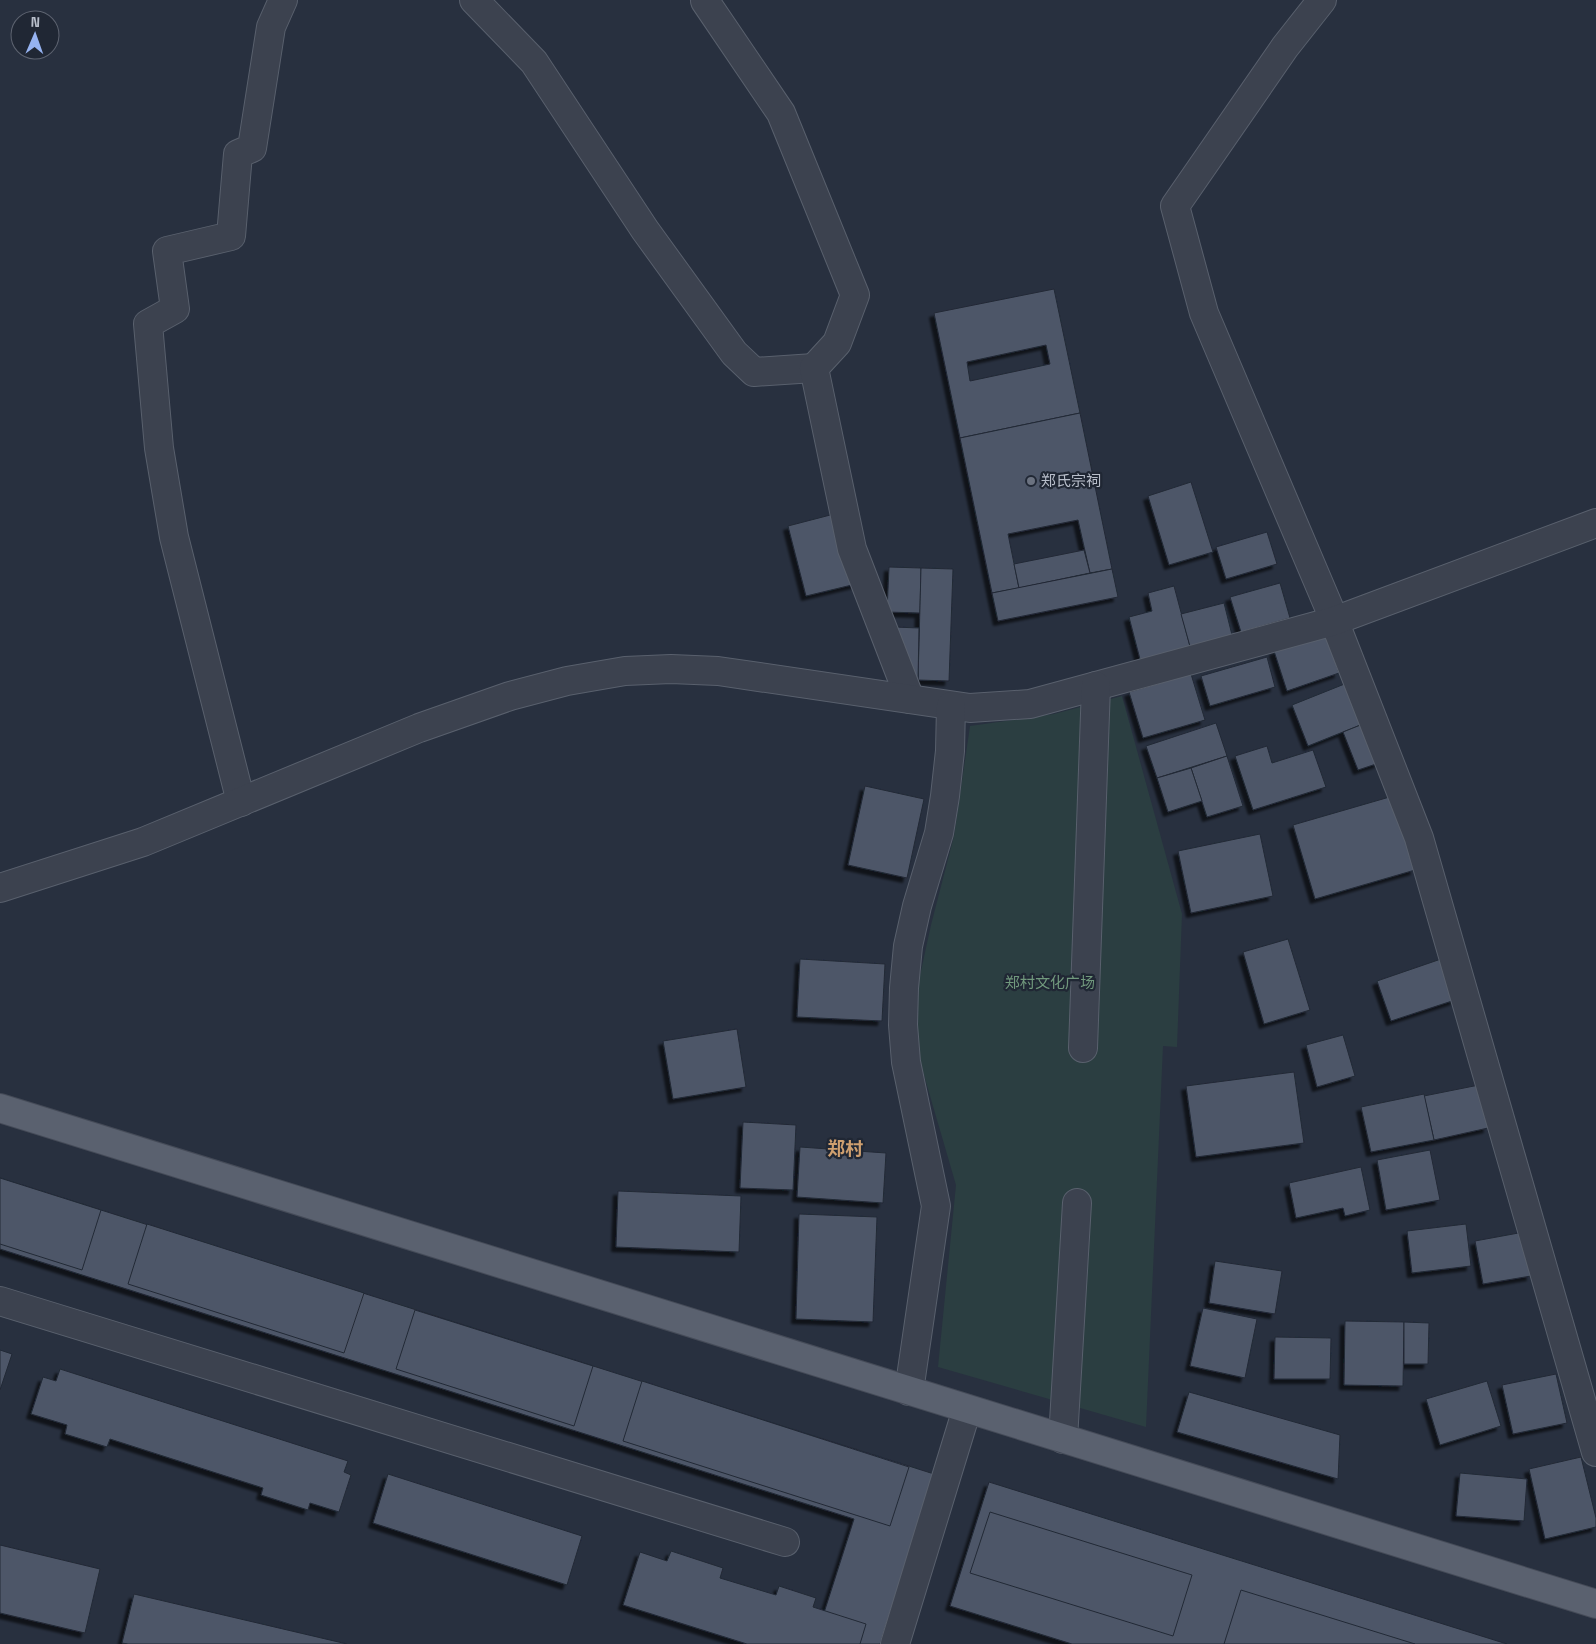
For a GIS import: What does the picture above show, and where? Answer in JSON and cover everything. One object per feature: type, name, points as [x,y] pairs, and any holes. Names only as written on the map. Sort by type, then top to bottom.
[{"type":"main road","points":[[0,1108],[1596,1604]]},
{"type":"street","points":[[241,802],[174,537],[159,448],[148,324],[174,309],[167,251],[231,236],[238,154],[252,148],[270,27],[283,0]]},
{"type":"street","points":[[474,0],[534,62],[645,230],[734,353],[754,372],[814,368],[838,343],[855,295],[781,113],[705,1],[707,0]]},
{"type":"street","points":[[1322,0],[1285,47],[1175,206],[1204,313],[1334,621],[1419,838],[1596,1452]]},
{"type":"street","points":[[814,368],[852,549],[910,699]]},
{"type":"street","points":[[0,888],[142,842],[464,711],[510,696],[567,682],[625,671],[671,668],[718,671],[970,708],[1030,704],[1334,621],[1596,523]]},
{"type":"street","points":[[1083,1048],[1096,686]]},
{"type":"street","points":[[909,1391],[936,1206],[906,1062],[903,1025],[904,988],[908,946],[946,796],[951,706]]},
{"type":"street","points":[[1063,1439],[1077,1203]]},
{"type":"street","points":[[0,1301],[785,1542]]},
{"type":"street","points":[[895,1644],[968,1409]]},
{"type":"green space","name":"郑村文化广场","points":[[1122,696],[1182,914],[1177,1047],[1163,1046],[1146,1427],[938,1367],[956,1185],[919,1058],[914,1003],[931,925],[954,836],[970,726],[1054,714]]},
{"type":"building","points":[[1054,289],[1080,413],[960,438],[934,313]],"holes":[[[1046,345],[1050,364],[970,381],[967,362]]]},
{"type":"building","points":[[1080,413],[1112,569],[1090,573],[1078,520],[1008,534],[1019,588],[992,593],[960,438]]},
{"type":"building","points":[[1191,482],[1213,552],[1169,565],[1148,496]]},
{"type":"building","points":[[838,513],[856,584],[806,596],[788,526]]},
{"type":"building","points":[[1267,532],[1277,564],[1226,579],[1216,547]]},
{"type":"building","points":[[1084,550],[1090,573],[1019,588],[1014,564]]},
{"type":"building","points":[[889,567],[921,568],[920,613],[887,612]]},
{"type":"building","points":[[921,568],[953,569],[949,681],[918,680]]},
{"type":"building","points":[[1112,569],[1118,597],[998,621],[992,593]]},
{"type":"building","points":[[1280,583],[1290,618],[1241,632],[1230,597]]},
{"type":"building","points":[[1174,586],[1191,650],[1141,663],[1129,617],[1152,611],[1148,593]]},
{"type":"building","points":[[1224,603],[1233,639],[1191,650],[1181,614]]},
{"type":"building","points":[[894,627],[919,628],[918,680],[910,679]]},
{"type":"building","points":[[1326,633],[1339,673],[1287,691],[1274,651]]},
{"type":"building","points":[[1267,657],[1275,687],[1210,706],[1201,676]]},
{"type":"building","points":[[1191,674],[1205,720],[1143,738],[1129,692]]},
{"type":"building","points":[[1347,683],[1363,724],[1308,746],[1292,705]]},
{"type":"building","points":[[1216,723],[1227,756],[1157,778],[1146,746]]},
{"type":"building","points":[[1363,724],[1379,763],[1358,770],[1343,732]]},
{"type":"building","points":[[1267,746],[1272,763],[1313,750],[1326,787],[1253,810],[1235,756]]},
{"type":"building","points":[[1227,756],[1243,806],[1207,817],[1191,768]]},
{"type":"building","points":[[1191,768],[1202,801],[1168,812],[1157,778]]},
{"type":"building","points":[[865,786],[924,799],[907,878],[848,865]]},
{"type":"building","points":[[1393,796],[1415,870],[1315,899],[1293,825]]},
{"type":"building","points":[[1260,834],[1273,896],[1191,913],[1178,851]]},
{"type":"building","points":[[1288,939],[1310,1010],[1264,1024],[1243,952]]},
{"type":"building","points":[[800,959],[885,964],[882,1021],[797,1017]]},
{"type":"building","points":[[1441,959],[1455,1000],[1391,1021],[1377,981]]},
{"type":"building","points":[[737,1029],[746,1087],[673,1099],[663,1041]]},
{"type":"building","points":[[1343,1035],[1355,1076],[1317,1087],[1306,1045]]},
{"type":"building","points":[[1294,1072],[1304,1143],[1196,1157],[1186,1086]]},
{"type":"building","points":[[1479,1085],[1488,1128],[1434,1140],[1424,1096]]},
{"type":"building","points":[[1424,1094],[1434,1140],[1371,1152],[1361,1107]]},
{"type":"building","points":[[743,1122],[796,1125],[793,1190],[740,1188]]},
{"type":"building","points":[[800,1147],[886,1153],[883,1203],[797,1197]]},
{"type":"building","points":[[1430,1150],[1440,1200],[1386,1210],[1377,1160]]},
{"type":"building","points":[[1361,1167],[1370,1210],[1345,1216],[1343,1208],[1296,1218],[1289,1183]]},
{"type":"building","points":[[0,1178],[934,1474],[880,1644],[814,1644],[854,1519],[0,1249]]},
{"type":"building","points":[[0,1178],[101,1210],[82,1270],[0,1244]]},
{"type":"building","points":[[618,1191],[741,1196],[739,1252],[616,1247]]},
{"type":"building","points":[[799,1214],[877,1217],[873,1322],[796,1319]]},
{"type":"building","points":[[147,1224],[364,1293],[344,1353],[128,1284]]},
{"type":"building","points":[[1466,1224],[1471,1266],[1412,1273],[1407,1231]]},
{"type":"building","points":[[1524,1232],[1531,1276],[1483,1284],[1475,1241]]},
{"type":"building","points":[[1215,1261],[1282,1271],[1275,1314],[1209,1303]]},
{"type":"building","points":[[1203,1308],[1257,1319],[1245,1378],[1190,1366]]},
{"type":"building","points":[[415,1310],[593,1366],[574,1426],[396,1369]]},
{"type":"building","points":[[1345,1321],[1404,1322],[1403,1386],[1344,1385]]},
{"type":"building","points":[[1404,1322],[1429,1323],[1428,1364],[1404,1364]]},
{"type":"building","points":[[1275,1337],[1331,1338],[1330,1379],[1274,1379]]},
{"type":"building","points":[[0,1350],[12,1354],[0,1390]]},
{"type":"building","points":[[60,1369],[348,1461],[344,1472],[351,1475],[339,1512],[310,1503],[308,1510],[261,1495],[263,1488],[110,1439],[107,1447],[65,1434],[67,1425],[31,1414],[43,1377],[56,1381]]},
{"type":"building","points":[[1556,1374],[1567,1423],[1513,1434],[1502,1385]]},
{"type":"building","points":[[642,1381],[909,1467],[890,1526],[623,1441]]},
{"type":"building","points":[[1487,1381],[1501,1426],[1440,1445],[1426,1399]]},
{"type":"building","points":[[1189,1392],[1340,1435],[1338,1479],[1177,1432]]},
{"type":"building","points":[[1581,1457],[1596,1518],[1596,1527],[1545,1539],[1529,1469]]},
{"type":"building","points":[[1460,1473],[1527,1479],[1524,1521],[1456,1516]]},
{"type":"building","points":[[388,1474],[582,1536],[567,1585],[373,1523]]},
{"type":"building","points":[[989,1482],[1507,1644],[1072,1644],[950,1606]]},
{"type":"building","points":[[990,1512],[1192,1575],[1173,1636],[970,1573]]},
{"type":"building","points":[[0,1545],[100,1569],[85,1633],[0,1613]]},
{"type":"building","points":[[671,1551],[723,1568],[720,1578],[776,1595],[779,1586],[816,1598],[813,1607],[866,1624],[860,1644],[747,1644],[623,1605],[640,1552],[667,1561]]},
{"type":"building","points":[[1241,1590],[1415,1644],[1224,1644]]},
{"type":"building","points":[[134,1594],[347,1644],[122,1643]]},
{"type":"place","name":"郑氏宗祠","points":[[1031,481]]},
{"type":"district","name":"郑村","points":[[845,1149]]}]
